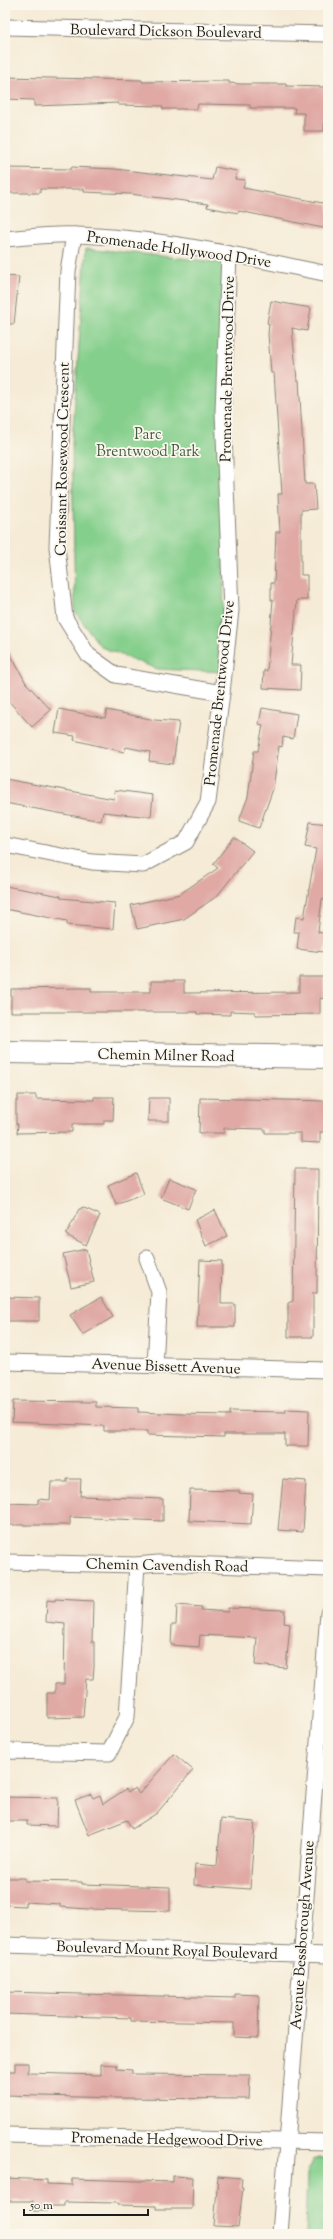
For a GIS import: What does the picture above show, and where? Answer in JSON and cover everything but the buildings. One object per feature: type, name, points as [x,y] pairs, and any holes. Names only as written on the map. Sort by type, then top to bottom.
[{"type":"street","name":"Boulevard Dickson Boulevard","points":[[5,27],[328,34]]},
{"type":"street","name":"Promenade Hollywood Drive","points":[[5,239],[74,234],[134,240],[229,254],[328,274]]},
{"type":"street","name":"Croissant Rosewood Crescent","points":[[74,234],[68,271],[57,547],[65,618],[88,655],[116,675],[222,693]]},
{"type":"street","name":"Promenade Brentwood Drive","points":[[5,845],[92,862],[143,865],[186,842],[208,802],[222,693],[230,610],[223,411],[229,254]]},
{"type":"street","name":"Chemin Milner Road","points":[[5,1052],[328,1057]]},
{"type":"street","points":[[147,1258],[158,1292],[155,1366]]},
{"type":"street","name":"Avenue Bissett Avenue","points":[[5,1362],[328,1370]]},
{"type":"street","name":"Chemin Cavendish Road","points":[[5,1562],[137,1565],[158,1563],[328,1569]]},
{"type":"street","points":[[5,1751],[109,1753],[127,1717],[137,1565]]},
{"type":"street","name":"Avenue Bessborough Avenue","points":[[280,2234],[300,1954],[328,1613]]},
{"type":"street","name":"Boulevard Mount Royal Boulevard","points":[[5,1945],[328,1955]]},
{"type":"street","name":"Promenade Hedgewood Drive","points":[[5,2135],[328,2142]]},
{"type":"green space","name":"Parc Brentwood Park","points":[[86,248],[226,263],[223,672],[157,669],[101,647],[75,612],[72,442]]},
{"type":"green space","points":[[328,2158],[328,2234],[305,2234],[307,2174],[312,2160]]}]
